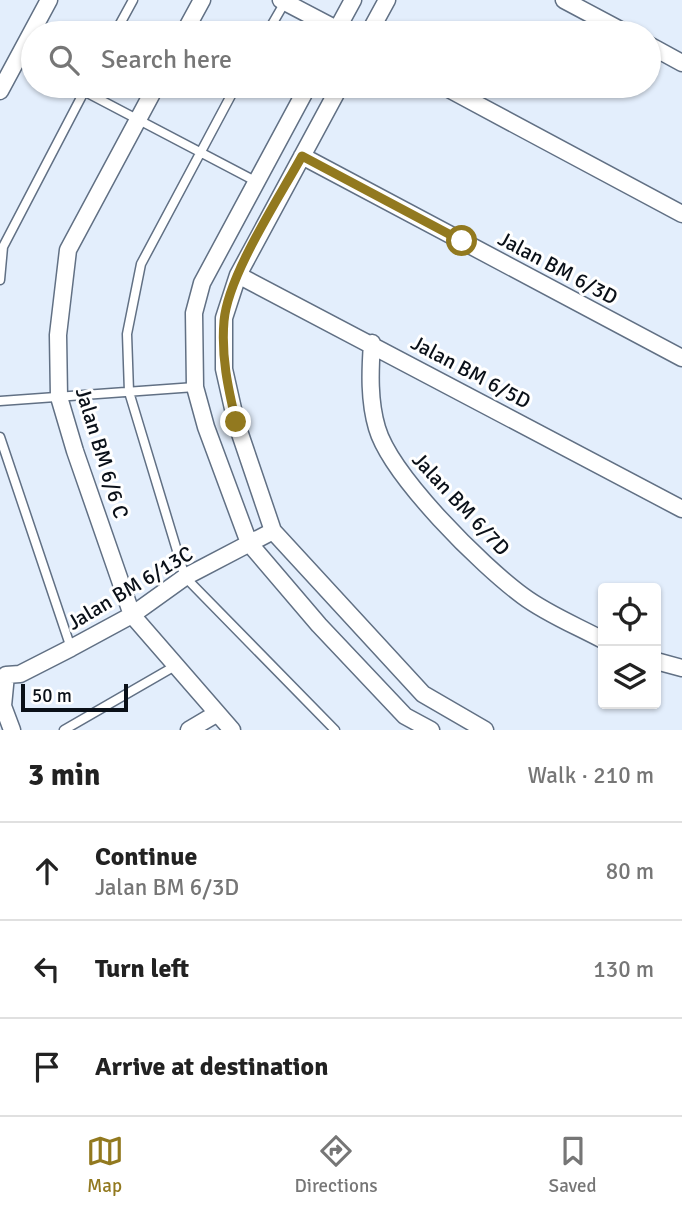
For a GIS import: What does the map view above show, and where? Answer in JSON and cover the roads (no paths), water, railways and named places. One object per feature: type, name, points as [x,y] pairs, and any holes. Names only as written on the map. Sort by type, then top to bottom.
[{"type":"street","points":[[41,21],[49,0]]},
{"type":"street","points":[[191,21],[202,0]]},
{"type":"street","points":[[344,21],[353,0]]},
{"type":"street","points":[[376,21],[387,0]]},
{"type":"street","points":[[564,0],[603,21]]},
{"type":"street","points":[[283,1],[319,21]]},
{"type":"street","points":[[661,52],[682,63]]},
{"type":"street","points":[[0,91],[21,66]]},
{"type":"street","name":"Jalan BM 6/6 C","points":[[150,98],[68,250],[58,335],[59,397],[132,615],[232,730]]},
{"type":"street","points":[[302,98],[202,283],[194,313],[195,387],[206,426],[249,543],[400,723],[431,730]]},
{"type":"street","points":[[333,98],[239,275],[224,318],[224,369],[236,422],[273,531],[424,694],[485,730]]},
{"type":"street","points":[[465,98],[682,214]]},
{"type":"street","name":"Jalan BM 6/3D","points":[[302,156],[682,358]]},
{"type":"street","name":"Jalan BM 6/5D","points":[[239,275],[682,509]]},
{"type":"street","name":"Jalan BM 6/7D","points":[[372,344],[371,402],[377,430],[389,457],[410,485],[524,597],[598,637]]},
{"type":"street","name":"Jalan BM 6/13C","points":[[3,669],[20,674],[71,648],[132,615],[185,577],[273,531]]},
{"type":"street","points":[[661,662],[682,668]]},
{"type":"street","points":[[3,669],[3,706],[12,730]]},
{"type":"street","points":[[189,730],[216,714]]},
{"type":"lane","points":[[122,21],[133,0]]},
{"type":"lane","points":[[273,21],[283,1]]},
{"type":"lane","points":[[0,280],[3,247],[81,98]]},
{"type":"lane","points":[[102,98],[138,120],[257,182]]},
{"type":"lane","points":[[229,98],[141,264],[127,334],[129,392],[185,577],[335,730]]},
{"type":"lane","points":[[0,401],[195,387]]},
{"type":"lane","points":[[0,437],[71,648]]},
{"type":"lane","points":[[64,730],[175,666]]}]
